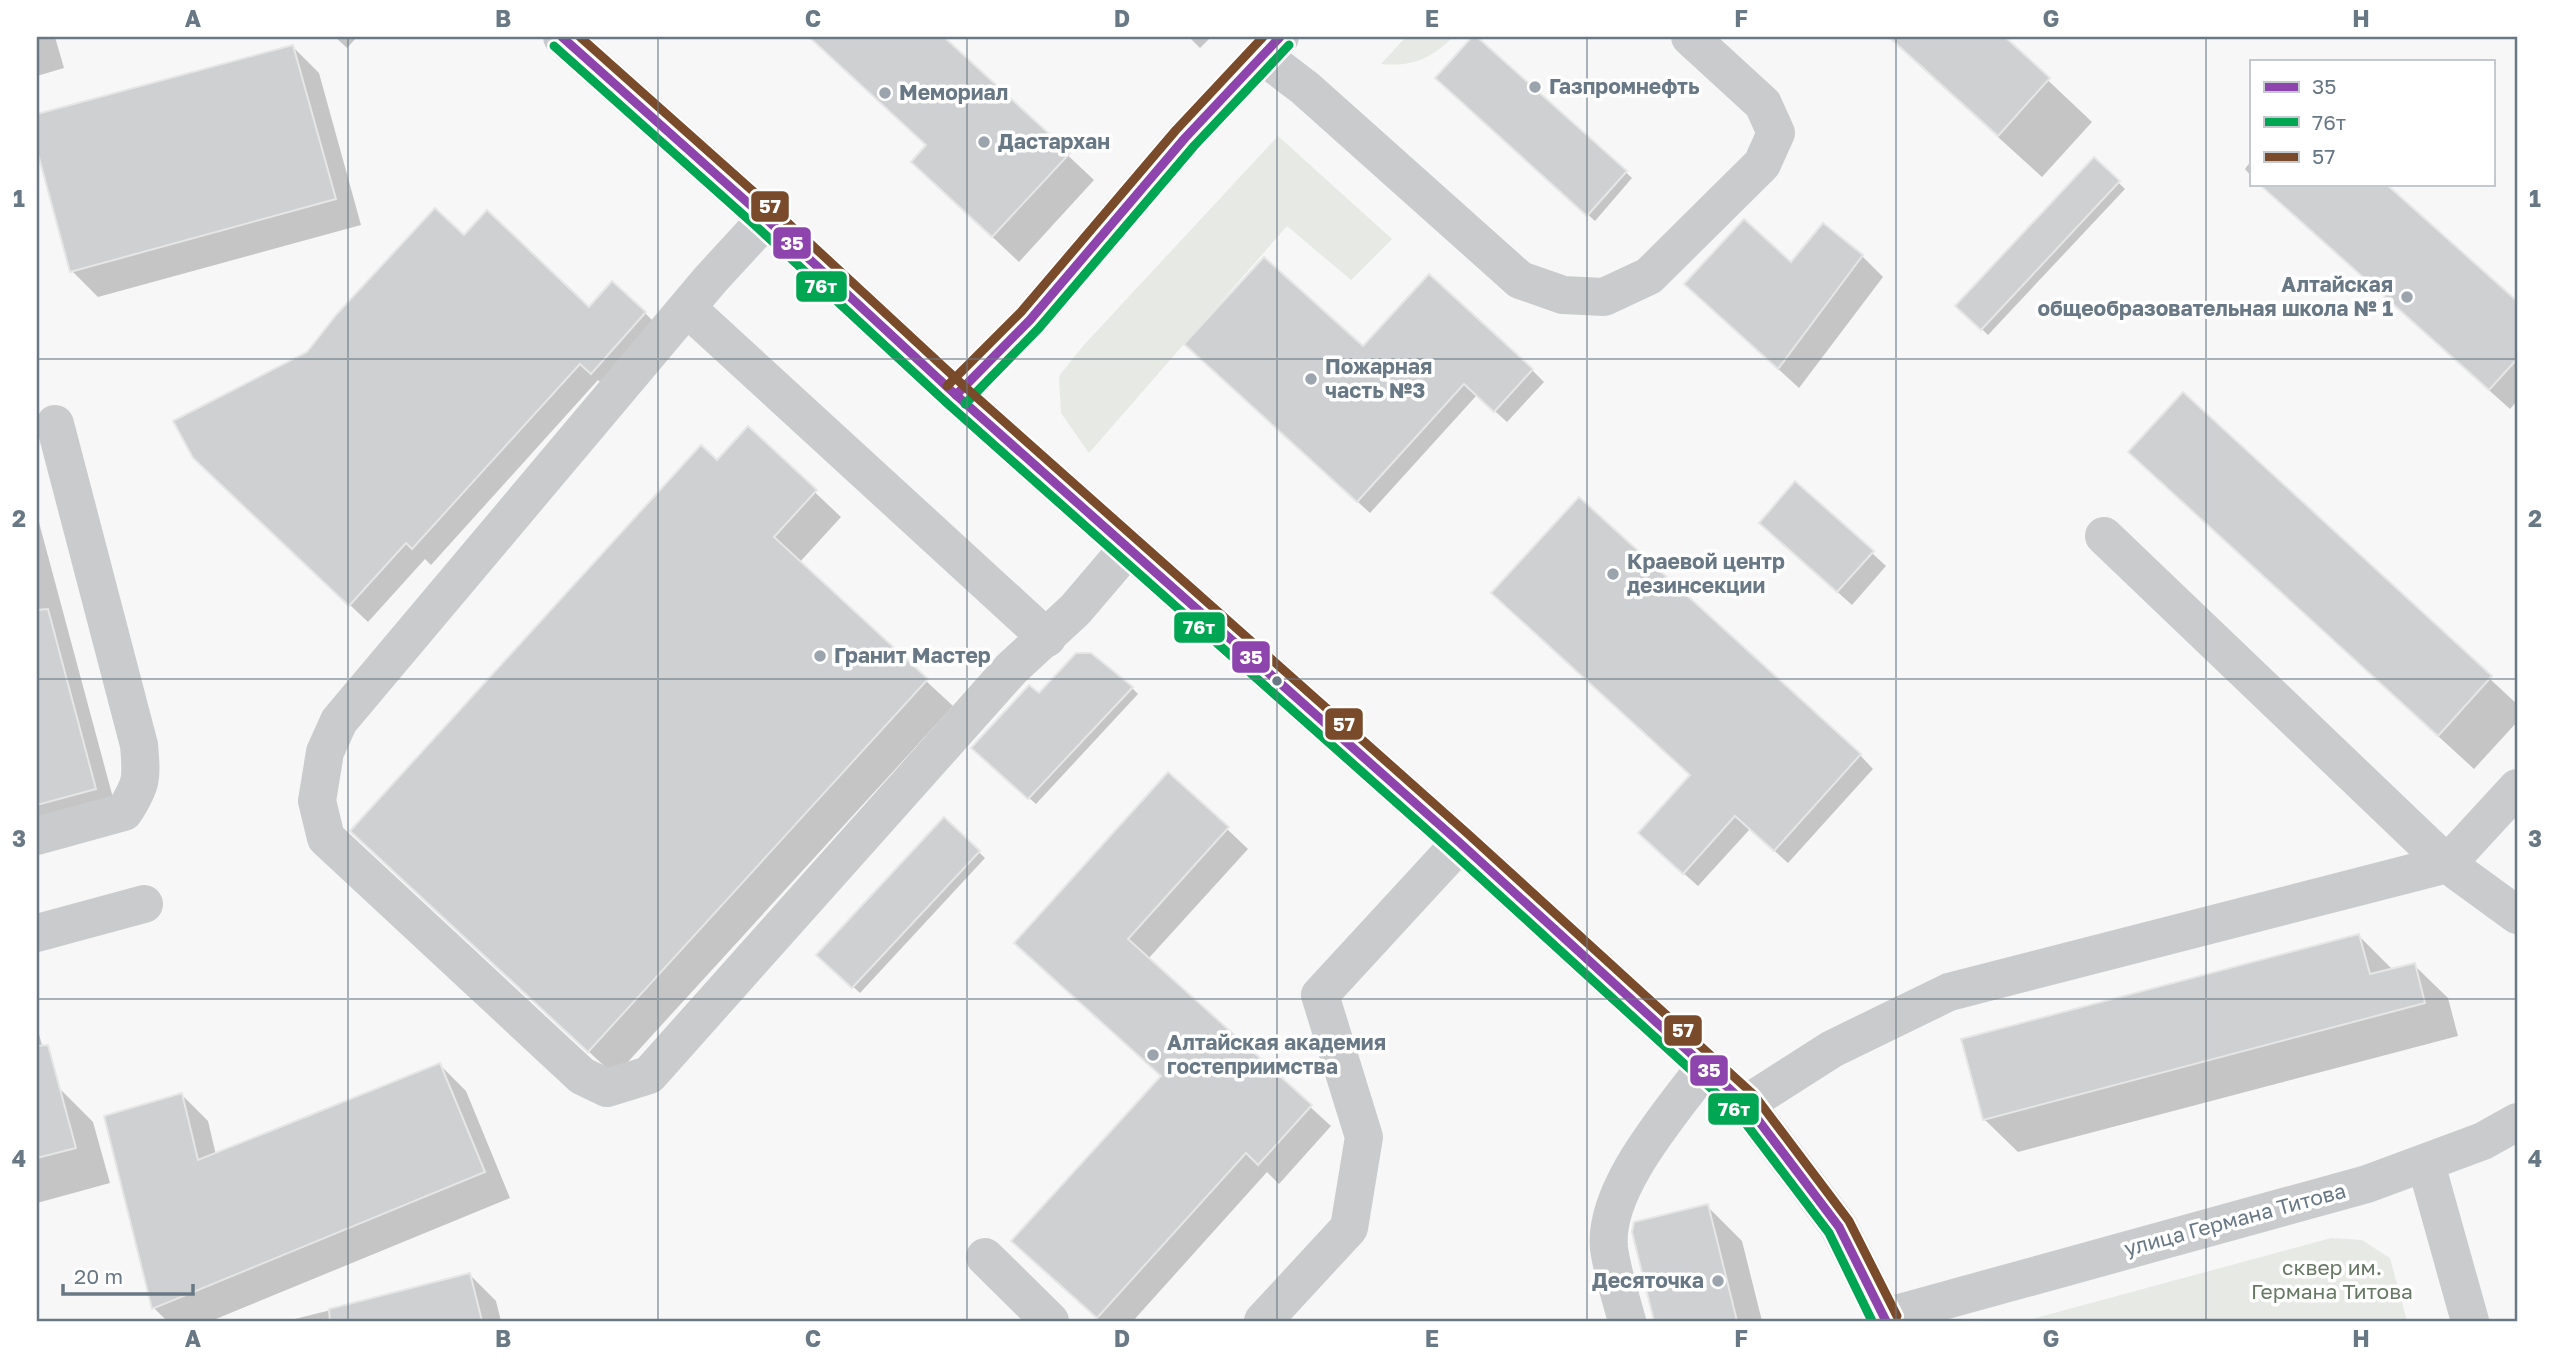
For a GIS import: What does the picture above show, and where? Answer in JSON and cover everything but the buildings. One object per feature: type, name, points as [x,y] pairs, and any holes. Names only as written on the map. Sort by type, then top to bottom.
[{"type":"street","name":"улица Германа Титова","points":[[562,37],[766,219],[1127,549],[1460,843],[1746,1104],[1839,1227],[1886,1319],[2367,1184],[2483,1142],[2517,1122]]},
{"type":"street","points":[[956,395],[1030,320],[1185,138],[1271,46],[1305,88],[1520,280],[1563,295],[1604,297],[1649,276],[1762,163],[1776,133],[1763,104],[1696,38]]},
{"type":"street","points":[[766,219],[687,308],[339,721],[324,752],[317,801],[326,838],[582,1076],[607,1088],[649,1075],[1012,668],[1075,610],[1127,549]]},
{"type":"street","points":[[687,308],[1047,638]]},
{"type":"street","points":[[37,836],[124,812],[139,788],[141,774],[139,745],[55,424]]},
{"type":"street","points":[[2104,536],[2447,864],[2517,915]]},
{"type":"street","points":[[1746,1104],[1832,1049],[1949,992],[2447,864],[2517,788]]},
{"type":"street","points":[[1263,1321],[1349,1228],[1364,1137],[1320,995],[1460,843]]},
{"type":"street","points":[[37,933],[144,904]]},
{"type":"street","points":[[1627,1321],[1609,1247],[1611,1217],[1620,1190],[1651,1140],[1705,1067]]},
{"type":"street","points":[[2426,1164],[2470,1321]]},
{"type":"street","points":[[985,1258],[1050,1321]]},
{"type":"green space","points":[[1406,37],[1453,37],[1437,51],[1420,60],[1402,64],[1381,64]]},
{"type":"green space","points":[[1278,136],[1392,239],[1351,280],[1287,226],[1089,453],[1061,413],[1059,376],[1083,346]]},
{"type":"green space","name":"сквер им. Германа Титова","points":[[2331,1238],[2362,1240],[2390,1258],[2407,1321],[2025,1321]]},
{"type":"transit line","name":"35","points":[[562,37],[766,219],[956,395],[1460,843],[1746,1104],[1839,1227],[1886,1321]]},
{"type":"transit line","name":"57","points":[[580,37],[774,210],[964,386],[1468,834],[1754,1095],[1849,1221],[1897,1316]]},
{"type":"transit line","name":"57","points":[[947,386],[1021,312],[1176,130],[1263,37]]},
{"type":"transit line","name":"35","points":[[956,395],[1030,320],[1185,138],[1280,37]]},
{"type":"transit line","name":"76т","points":[[965,404],[1039,328],[1194,146],[1289,45]]},
{"type":"transit line","name":"76т","points":[[554,46],[758,228],[948,404],[1452,852],[1737,1112],[1829,1233],[1872,1321]]},
{"type":"place","name":"Газпромнефть","points":[[1535,87]]},
{"type":"place","name":"Мемориал","points":[[885,93]]},
{"type":"place","name":"Дастархан","points":[[984,142]]},
{"type":"place","name":"Алтайская общеобразовательная школа № 1","points":[[2407,297]]},
{"type":"place","name":"Пожарная часть №3","points":[[1311,379]]},
{"type":"place","name":"Краевой центр дезинсекции","points":[[1613,574]]},
{"type":"place","name":"Гранит Мастер","points":[[820,656]]},
{"type":"place","name":"Алтайская академия гостеприимства","points":[[1153,1055]]},
{"type":"place","name":"Десяточка","points":[[1718,1281]]}]
